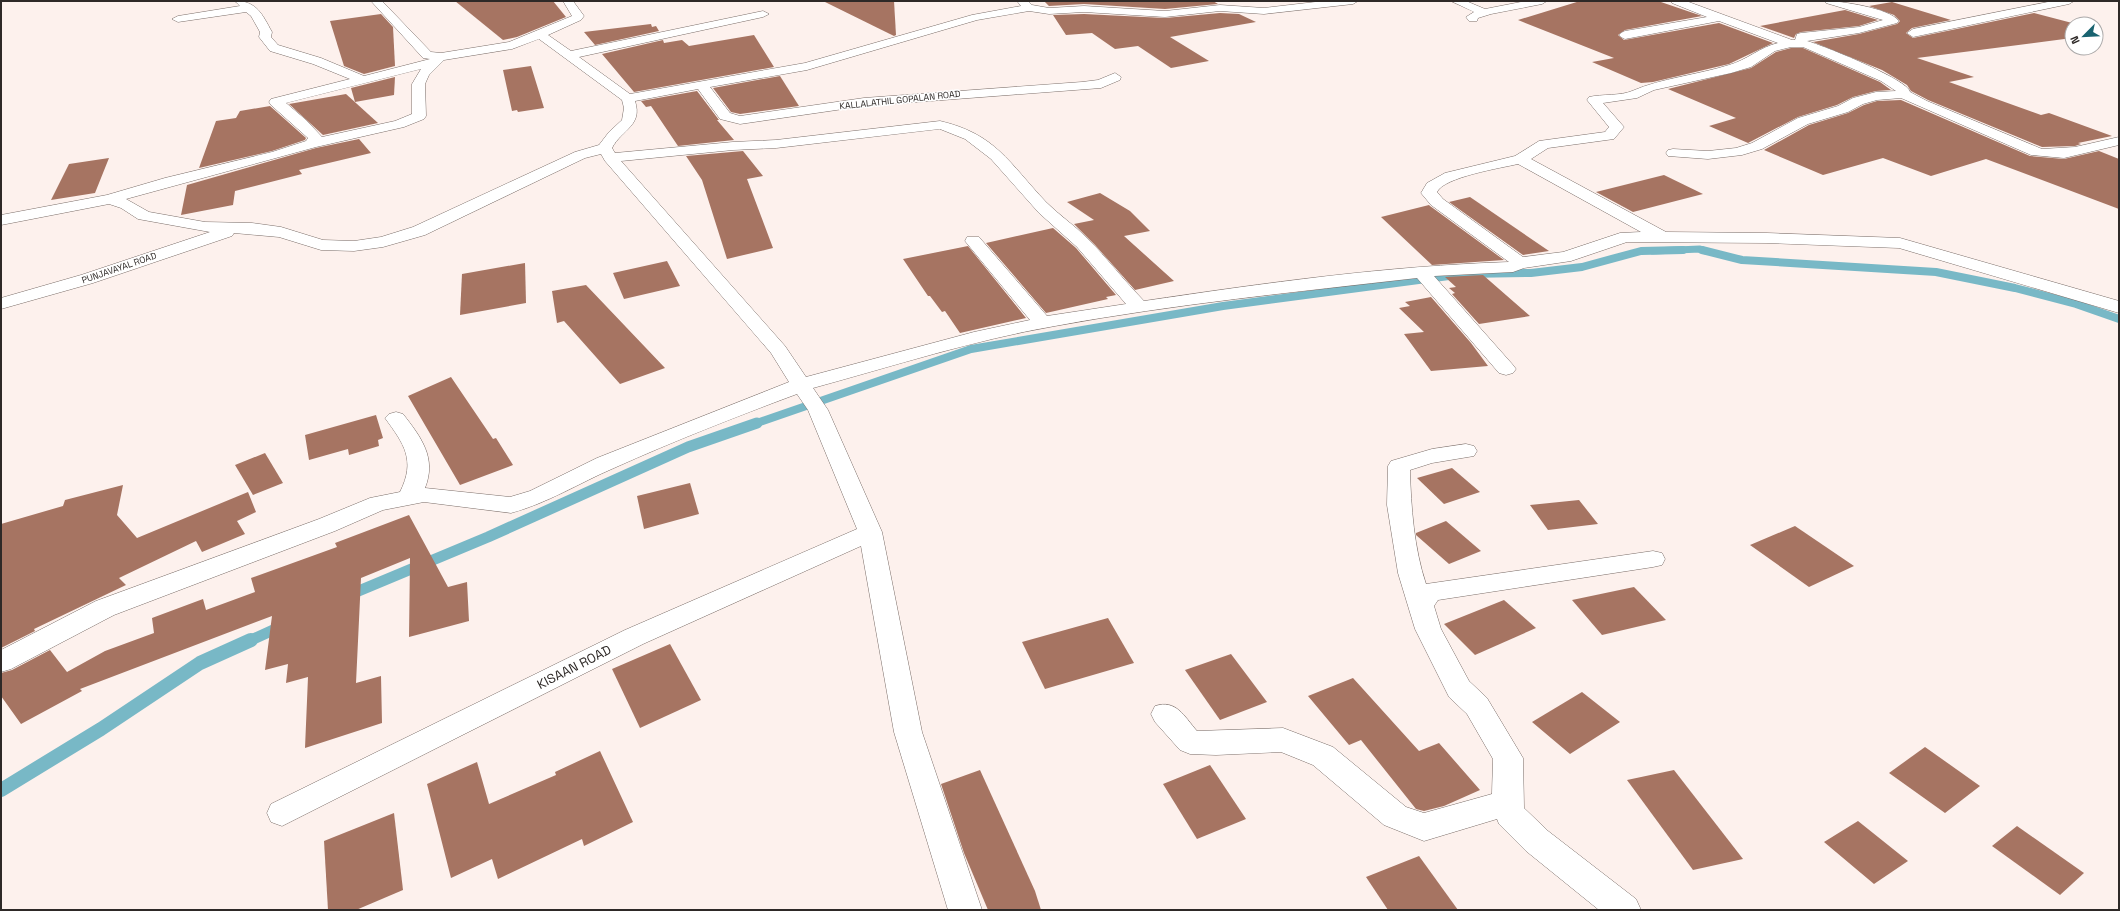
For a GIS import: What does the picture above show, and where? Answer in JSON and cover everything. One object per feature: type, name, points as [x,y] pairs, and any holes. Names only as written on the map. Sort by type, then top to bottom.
[{"type":"street","points":[[376,1],[427,55],[439,59]]},
{"type":"street","points":[[312,144],[315,138],[301,123],[276,102],[439,59],[512,45],[577,18],[578,16],[568,1]]},
{"type":"street","points":[[628,98],[807,66],[1026,4],[1049,11],[1084,9],[1165,14],[1237,4],[1264,11],[1353,1]]},
{"type":"street","points":[[1456,1],[1486,12]]},
{"type":"street","points":[[1473,20],[1472,18],[1474,16],[1486,12],[1542,1]]},
{"type":"street","points":[[1676,1],[1718,18],[1796,43],[1886,78],[1903,88],[1903,94]]},
{"type":"street","points":[[1519,263],[1513,256],[1437,202],[1428,193],[1432,186],[1450,176],[1520,159],[1544,144],[1609,136],[1617,127],[1594,100],[1637,94],[1639,91],[1650,87],[1727,70],[1747,64],[1760,58],[1771,48],[1796,43],[1801,37],[1859,30],[1893,21],[1884,16],[1830,1]]},
{"type":"street","points":[[1913,33],[2069,1]]},
{"type":"street","points":[[178,19],[244,5],[256,14],[262,22],[266,32],[265,37],[274,48],[317,62],[361,80]]},
{"type":"street","points":[[569,55],[763,14]]},
{"type":"street","points":[[1625,35],[1718,18]]},
{"type":"street","points":[[540,34],[628,98],[632,112],[629,120],[608,141],[608,153],[778,350],[808,395],[870,532],[908,732],[965,910]]},
{"type":"street","points":[[1,220],[110,199],[170,181],[277,155],[312,144],[399,124],[419,116],[418,98],[420,77],[439,59]]},
{"type":"street","name":"KALLALATHIL GOPALAN ROAD","points":[[701,85],[725,116],[740,120],[864,102],[1101,84],[1115,78]]},
{"type":"street","points":[[1673,153],[1708,155],[1737,152],[1757,146],[1803,121],[1843,109],[1858,101],[1876,96],[1903,94],[2015,144],[2043,154],[2075,152],[2119,142]]},
{"type":"street","points":[[110,199],[127,206],[144,216],[205,227],[235,229],[252,228],[281,232],[321,245],[354,246],[383,242],[419,231],[580,155],[776,144],[940,125],[952,127],[969,135],[998,157],[1040,204],[1083,243],[1120,287],[1140,307]]},
{"type":"street","points":[[1520,159],[1663,238]]},
{"type":"street","name":"PUNJAVAYAL ROAD","points":[[1,304],[87,279],[235,229]]},
{"type":"street","points":[[1,662],[105,608],[327,525],[378,504],[424,495],[510,505],[538,496],[620,457],[740,408],[808,395],[981,336],[1043,322],[1228,294],[1426,278],[1513,267],[1519,263],[1565,257],[1626,237],[1767,238],[1900,243],[2119,308]]},
{"type":"street","points":[[973,241],[1043,322]]},
{"type":"street","points":[[1426,278],[1506,369]]},
{"type":"street","points":[[396,418],[411,438],[420,464],[417,482],[408,498]]},
{"type":"street","points":[[1466,451],[1442,453],[1419,458],[1399,466],[1399,505],[1410,573],[1428,629],[1459,689],[1477,706],[1508,758],[1507,803],[1510,815],[1536,841],[1624,910]]},
{"type":"street","name":"KISAAN ROAD","points":[[282,813],[634,637],[870,532]]},
{"type":"street","points":[[1421,606],[1430,592],[1653,559]]},
{"type":"street","points":[[1165,714],[1190,742],[1216,743],[1283,740],[1323,756],[1395,816],[1424,827],[1507,803]]},
{"type":"building","points":[[455,1],[553,1],[566,17],[517,37],[503,40]]},
{"type":"building","points":[[823,1],[894,1],[896,35],[894,36]]},
{"type":"building","points":[[1044,1],[1213,1],[1218,4],[1165,9],[1084,4],[1049,6]]},
{"type":"building","points":[[1580,1],[1658,1],[1702,16],[1625,30],[1618,35],[1624,40],[1719,23],[1773,43],[1729,64],[1653,82],[1641,83],[1592,62],[1614,58],[1518,20]]},
{"type":"building","points":[[1892,2],[1951,20],[1912,28],[1906,33],[1913,38],[2034,13],[2064,21],[2064,39],[1917,58],[1974,77],[1949,82],[2041,115],[2049,113],[2112,136],[2078,143],[2081,144],[2075,146],[2042,147],[1928,100],[1911,91],[1907,85],[1882,70],[1813,42],[1859,34],[1897,24],[1900,21],[1894,15],[1869,6]]},
{"type":"building","points":[[1845,10],[1878,20],[1859,26],[1801,32],[1796,34],[1794,38],[1760,26]]},
{"type":"building","points":[[1220,13],[1239,14],[1256,22],[1170,37],[1209,61],[1171,68],[1138,46],[1115,49],[1092,33],[1066,35],[1053,15],[1084,14],[1165,18]]},
{"type":"building","points":[[381,14],[393,27],[395,66],[364,74],[344,66],[330,21]]},
{"type":"building","points":[[651,24],[652,27],[656,26],[659,31],[595,45],[584,32]]},
{"type":"building","points":[[754,35],[774,67],[634,92],[602,54],[663,40],[664,43],[682,40],[689,46]]},
{"type":"building","points":[[1791,48],[1803,48],[1880,82],[1891,90],[1876,91],[1853,97],[1837,105],[1798,117],[1748,143],[1709,126],[1736,118],[1668,89],[1751,68],[1776,52]]},
{"type":"building","points":[[531,66],[544,108],[518,112],[517,110],[512,111],[503,70]]},
{"type":"building","points":[[780,76],[799,106],[740,114],[731,112],[713,88]]},
{"type":"building","points":[[395,77],[394,95],[355,102],[351,88]]},
{"type":"building","points":[[697,91],[719,120],[717,120],[734,140],[678,146],[651,106],[646,107],[641,101]]},
{"type":"building","points":[[346,94],[378,123],[323,135],[289,104]]},
{"type":"building","points":[[1901,100],[2030,156],[2064,159],[2099,151],[2119,159],[2119,209],[1986,159],[1931,176],[1883,158],[1823,175],[1764,150],[1809,125],[1848,113],[1864,105],[1877,101]]},
{"type":"building","points":[[270,106],[306,138],[305,140],[272,151],[199,168],[216,121],[236,118],[240,111]]},
{"type":"building","points":[[359,139],[371,153],[299,170],[302,174],[235,191],[233,205],[181,215],[187,185],[316,148]]},
{"type":"building","points":[[743,151],[763,176],[747,179],[773,248],[727,259],[702,180],[686,156]]},
{"type":"building","points":[[109,158],[95,193],[51,200],[69,164]]},
{"type":"building","points":[[1664,175],[1703,194],[1633,212],[1596,192]]},
{"type":"building","points":[[1100,193],[1130,211],[1150,231],[1124,236],[1174,281],[1135,290],[1074,224],[1094,220],[1067,202]]},
{"type":"building","points":[[1470,197],[1549,251],[1523,255],[1449,202]]},
{"type":"building","points":[[1429,205],[1504,260],[1432,265],[1381,217]]},
{"type":"building","points":[[1053,228],[1076,248],[1116,295],[1106,297],[1108,299],[1046,313],[986,243]]},
{"type":"building","points":[[968,246],[1026,318],[960,333],[945,311],[942,312],[930,296],[928,296],[903,259]]},
{"type":"building","points":[[667,261],[680,286],[624,299],[613,273]]},
{"type":"building","points":[[525,263],[526,303],[460,315],[462,274]]},
{"type":"building","points":[[1483,275],[1530,316],[1479,324],[1452,294],[1455,293],[1449,288],[1456,287],[1445,277]]},
{"type":"building","points":[[586,285],[665,368],[620,384],[564,321],[557,323],[552,291]]},
{"type":"building","points":[[1431,297],[1471,343],[1488,366],[1431,371],[1404,334],[1424,332],[1399,308],[1410,306],[1405,302]]},
{"type":"building","points":[[451,377],[493,439],[496,438],[513,465],[460,485],[408,396]]},
{"type":"building","points":[[376,415],[383,438],[378,440],[379,446],[349,455],[348,449],[309,460],[305,435]]},
{"type":"building","points":[[265,453],[283,483],[253,495],[235,465]]},
{"type":"building","points":[[1452,468],[1480,492],[1444,504],[1417,478]]},
{"type":"building","points":[[690,483],[699,514],[644,529],[637,496]]},
{"type":"building","points":[[123,485],[117,515],[137,538],[248,492],[256,512],[237,521],[245,534],[202,552],[196,541],[119,578],[126,585],[34,629],[35,631],[1,648],[1,524],[63,506],[65,500]]},
{"type":"building","points":[[1579,500],[1598,524],[1548,530],[1530,505]]},
{"type":"building","points":[[409,515],[448,587],[467,582],[469,621],[409,637],[410,558],[361,578],[356,683],[381,676],[382,723],[305,748],[308,677],[286,683],[288,664],[265,670],[272,616],[80,689],[82,691],[21,724],[1,696],[1,673],[12,670],[50,650],[67,672],[105,651],[154,633],[152,618],[203,599],[206,610],[255,592],[251,578],[337,547],[335,543]]},
{"type":"building","points":[[1446,521],[1481,551],[1449,564],[1416,535],[1416,533]]},
{"type":"building","points":[[1795,526],[1854,566],[1809,587],[1750,545]]},
{"type":"building","points":[[1634,587],[1666,620],[1602,635],[1572,600]]},
{"type":"building","points":[[1504,600],[1536,628],[1475,655],[1444,624]]},
{"type":"building","points":[[1108,618],[1134,663],[1045,689],[1022,642]]},
{"type":"building","points":[[670,644],[701,700],[640,728],[612,669]]},
{"type":"building","points":[[1231,654],[1267,702],[1220,720],[1185,670]]},
{"type":"building","points":[[1353,678],[1419,751],[1439,743],[1480,790],[1444,806],[1424,811],[1416,809],[1361,740],[1349,745],[1308,696]]},
{"type":"building","points":[[1582,692],[1620,722],[1570,754],[1532,722]]},
{"type":"building","points":[[1925,747],[1980,786],[1945,813],[1889,773]]},
{"type":"building","points":[[600,751],[633,822],[584,846],[582,839],[498,879],[492,859],[451,878],[427,784],[477,762],[489,804],[556,775],[555,772]]},
{"type":"building","points":[[1210,765],[1246,819],[1197,839],[1163,784]]},
{"type":"building","points":[[980,770],[1035,891],[1041,910],[988,910],[964,853],[941,784]]},
{"type":"building","points":[[1674,770],[1743,859],[1693,870],[1627,780]]},
{"type":"building","points":[[394,813],[403,890],[356,910],[328,910],[324,841]]},
{"type":"building","points":[[1858,821],[1908,861],[1874,884],[1824,842]]},
{"type":"building","points":[[2017,826],[2084,873],[2060,895],[1992,846]]},
{"type":"building","points":[[1419,856],[1458,910],[1388,910],[1366,877]]},
{"type":"waterway","points":[[1668,250],[1700,249],[1706,251]]},
{"type":"waterway","points":[[754,424],[971,349],[1223,306],[1464,274],[1531,273],[1582,267],[1641,251],[1668,250]]},
{"type":"waterway","points":[[1653,251],[1668,250]]},
{"type":"waterway","points":[[1668,250],[1683,250]]},
{"type":"waterway","points":[[1702,250],[1706,251]]},
{"type":"waterway","points":[[1706,251],[1742,260],[1936,272],[2015,288],[2076,304],[2119,319]]},
{"type":"waterway","points":[[349,595],[488,537],[688,447],[757,423]]},
{"type":"waterway","points":[[249,641],[282,626]]},
{"type":"waterway","points":[[1,790],[101,729],[200,663],[251,640]]}]
